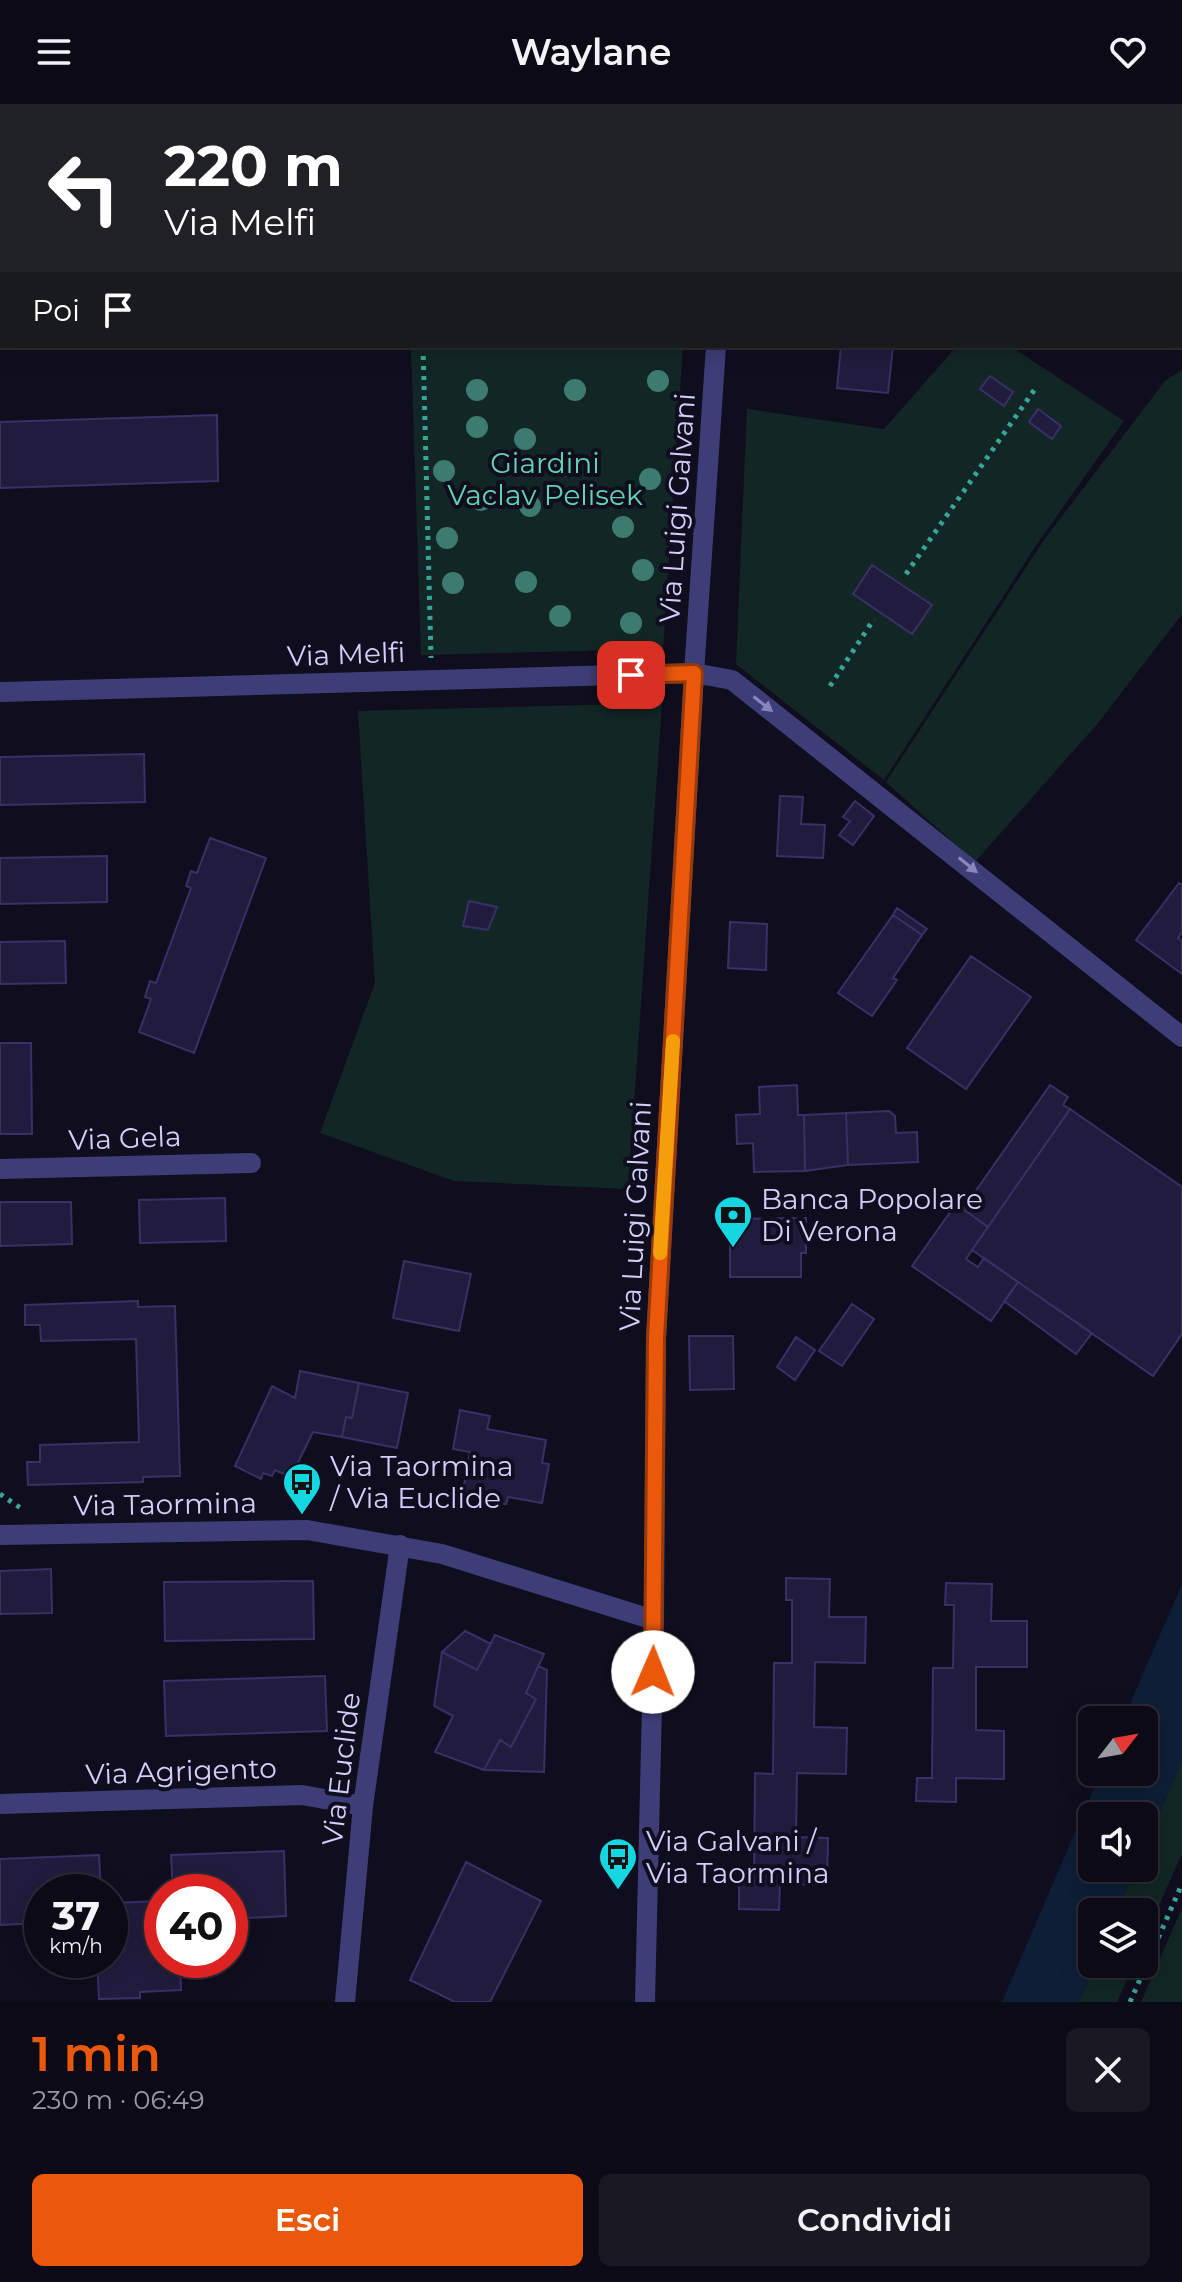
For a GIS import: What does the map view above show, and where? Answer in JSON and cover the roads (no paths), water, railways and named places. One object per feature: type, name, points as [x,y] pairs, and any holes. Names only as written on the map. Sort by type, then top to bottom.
[{"type":"street","name":"Via Luigi Galvani","points":[[645,2002],[654,1620],[656,1338],[716,348]]},
{"type":"street","name":"Via Melfi","points":[[0,692],[694,673]]},
{"type":"street","points":[[694,673],[732,680],[1182,1037]]},
{"type":"street","name":"Via Gela","points":[[0,1169],[251,1163]]},
{"type":"street","name":"Via Taormina","points":[[0,1535],[307,1530],[442,1554],[654,1620]]},
{"type":"street","name":"Via Euclide","points":[[345,2002],[363,1806],[400,1545]]},
{"type":"street","name":"Via Agrigento","points":[[0,1804],[302,1795],[363,1806]]},
{"type":"water","points":[[1182,1584],[1182,1760],[1158,1816],[1158,1802],[1088,1802],[1095,1786],[1158,1786],[1158,1706],[1129,1706]]},
{"type":"water","points":[[1078,1825],[1078,1882],[1130,1882],[1123,1898],[1078,1898],[1078,1978],[1089,1978],[1079,2002],[1002,2002]]},
{"type":"place","name":"Banca Popolare Di Verona","points":[[733,1249]]},
{"type":"place","name":"Via Taormina / Via Euclide","points":[[302,1516]]},
{"type":"place","name":"Via Galvani / Via Taormina","points":[[618,1891]]},
{"type":"park label","name":"Giardini Vaclav Pelisek","points":[[545,479]]}]
